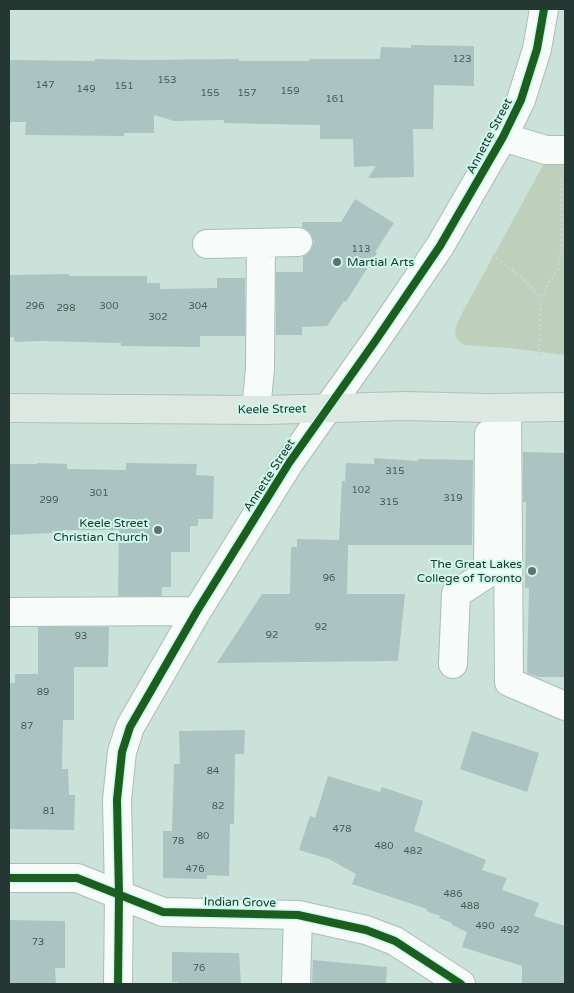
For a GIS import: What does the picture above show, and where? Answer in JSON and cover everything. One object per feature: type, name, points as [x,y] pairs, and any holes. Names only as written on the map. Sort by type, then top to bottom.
[{"type":"main road","name":"Keele Street","points":[[9,408],[256,410],[404,406],[565,407]]},
{"type":"street","name":"Annette Street","points":[[118,984],[118,800],[122,752],[130,727],[197,611],[289,463],[440,246],[521,100],[537,49],[544,9]]},
{"type":"street","points":[[502,137],[546,150],[563,150]]},
{"type":"street","points":[[206,244],[298,242]]},
{"type":"street","points":[[256,410],[260,369],[261,243]]},
{"type":"street","points":[[453,664],[456,594],[488,573],[498,408]]},
{"type":"street","points":[[498,408],[509,682],[565,706]]},
{"type":"street","points":[[9,612],[197,611]]},
{"type":"street","name":"Indian Grove","points":[[9,878],[77,878],[163,912],[298,915],[366,930],[395,941],[461,984]]},
{"type":"street","points":[[296,984],[298,915]]},
{"type":"path","points":[[539,356],[541,297],[558,268],[562,246],[563,150]]},
{"type":"path","points":[[492,255],[522,278],[541,297]]},
{"type":"green space","points":[[547,158],[565,158],[565,355],[464,345],[457,339],[455,332],[460,317]]},
{"type":"building","points":[[411,45],[474,46],[474,86],[434,85],[433,129],[413,129],[414,177],[368,178],[376,166],[354,167],[353,139],[320,139],[320,125],[224,123],[224,120],[174,121],[154,115],[154,133],[124,133],[124,136],[25,135],[26,122],[9,122],[9,60],[239,59],[239,61],[309,61],[309,59],[380,59],[381,47],[411,48]]},
{"type":"building","name":"Martial Arts","points":[[355,199],[394,223],[375,252],[377,253],[346,302],[344,301],[327,326],[302,327],[302,335],[276,335],[276,272],[303,272],[303,256],[311,250],[314,242],[311,234],[302,227],[302,222],[341,222]]},
{"type":"building","points":[[69,274],[69,276],[147,276],[147,283],[160,283],[160,289],[217,288],[217,278],[245,278],[245,336],[200,336],[200,347],[121,346],[121,343],[15,342],[14,337],[9,337],[10,275]]},
{"type":"building","points":[[523,452],[565,453],[565,677],[538,677],[527,673],[529,588],[525,588],[526,502],[523,502]]},
{"type":"building","points":[[374,458],[418,461],[418,459],[473,460],[472,545],[348,545],[347,594],[405,594],[398,661],[217,663],[262,594],[290,594],[291,547],[297,547],[297,539],[339,540],[342,481],[345,481],[346,463],[374,464]]},
{"type":"building","points":[[126,463],[197,464],[196,475],[214,476],[213,519],[198,519],[198,526],[190,526],[190,552],[171,552],[171,587],[162,587],[162,596],[118,596],[119,530],[63,530],[52,531],[52,533],[9,535],[9,464],[67,464],[67,469],[126,470]]},
{"type":"building","points":[[38,627],[109,627],[108,667],[74,667],[74,720],[63,720],[62,769],[68,769],[69,795],[75,795],[74,830],[9,829],[9,683],[15,683],[15,674],[38,674]]},
{"type":"building","points":[[245,730],[244,754],[235,754],[234,824],[230,824],[229,876],[207,875],[207,879],[163,878],[163,831],[172,831],[174,764],[180,764],[179,731]]},
{"type":"building","points":[[472,731],[539,753],[527,792],[460,769]]},
{"type":"building","points":[[328,776],[380,792],[382,787],[423,801],[414,831],[486,860],[482,870],[507,878],[502,890],[539,903],[534,916],[565,926],[565,984],[522,984],[522,966],[462,947],[467,932],[439,918],[440,916],[426,911],[427,909],[352,884],[356,874],[329,859],[299,850],[310,816],[315,818]]},
{"type":"building","points":[[9,920],[65,921],[65,968],[55,968],[56,984],[9,984]]},
{"type":"building","points":[[172,952],[239,953],[241,984],[178,984],[178,982],[172,982]]},
{"type":"building","points":[[313,960],[387,967],[386,984],[312,984]]},
{"type":"cycle path","points":[[118,984],[117,800],[122,752],[130,727],[197,611],[289,463],[440,246],[503,137],[521,100],[537,49],[544,9]]},
{"type":"cycle path","points":[[9,878],[77,878],[163,912],[298,915],[366,930],[395,941],[461,984]]},
{"type":"place","name":"Martial Arts","points":[[337,262]]},
{"type":"place","name":"Keele Street Christian Church","points":[[158,530]]},
{"type":"place","name":"The Great Lakes College of Toronto","points":[[532,571]]}]
